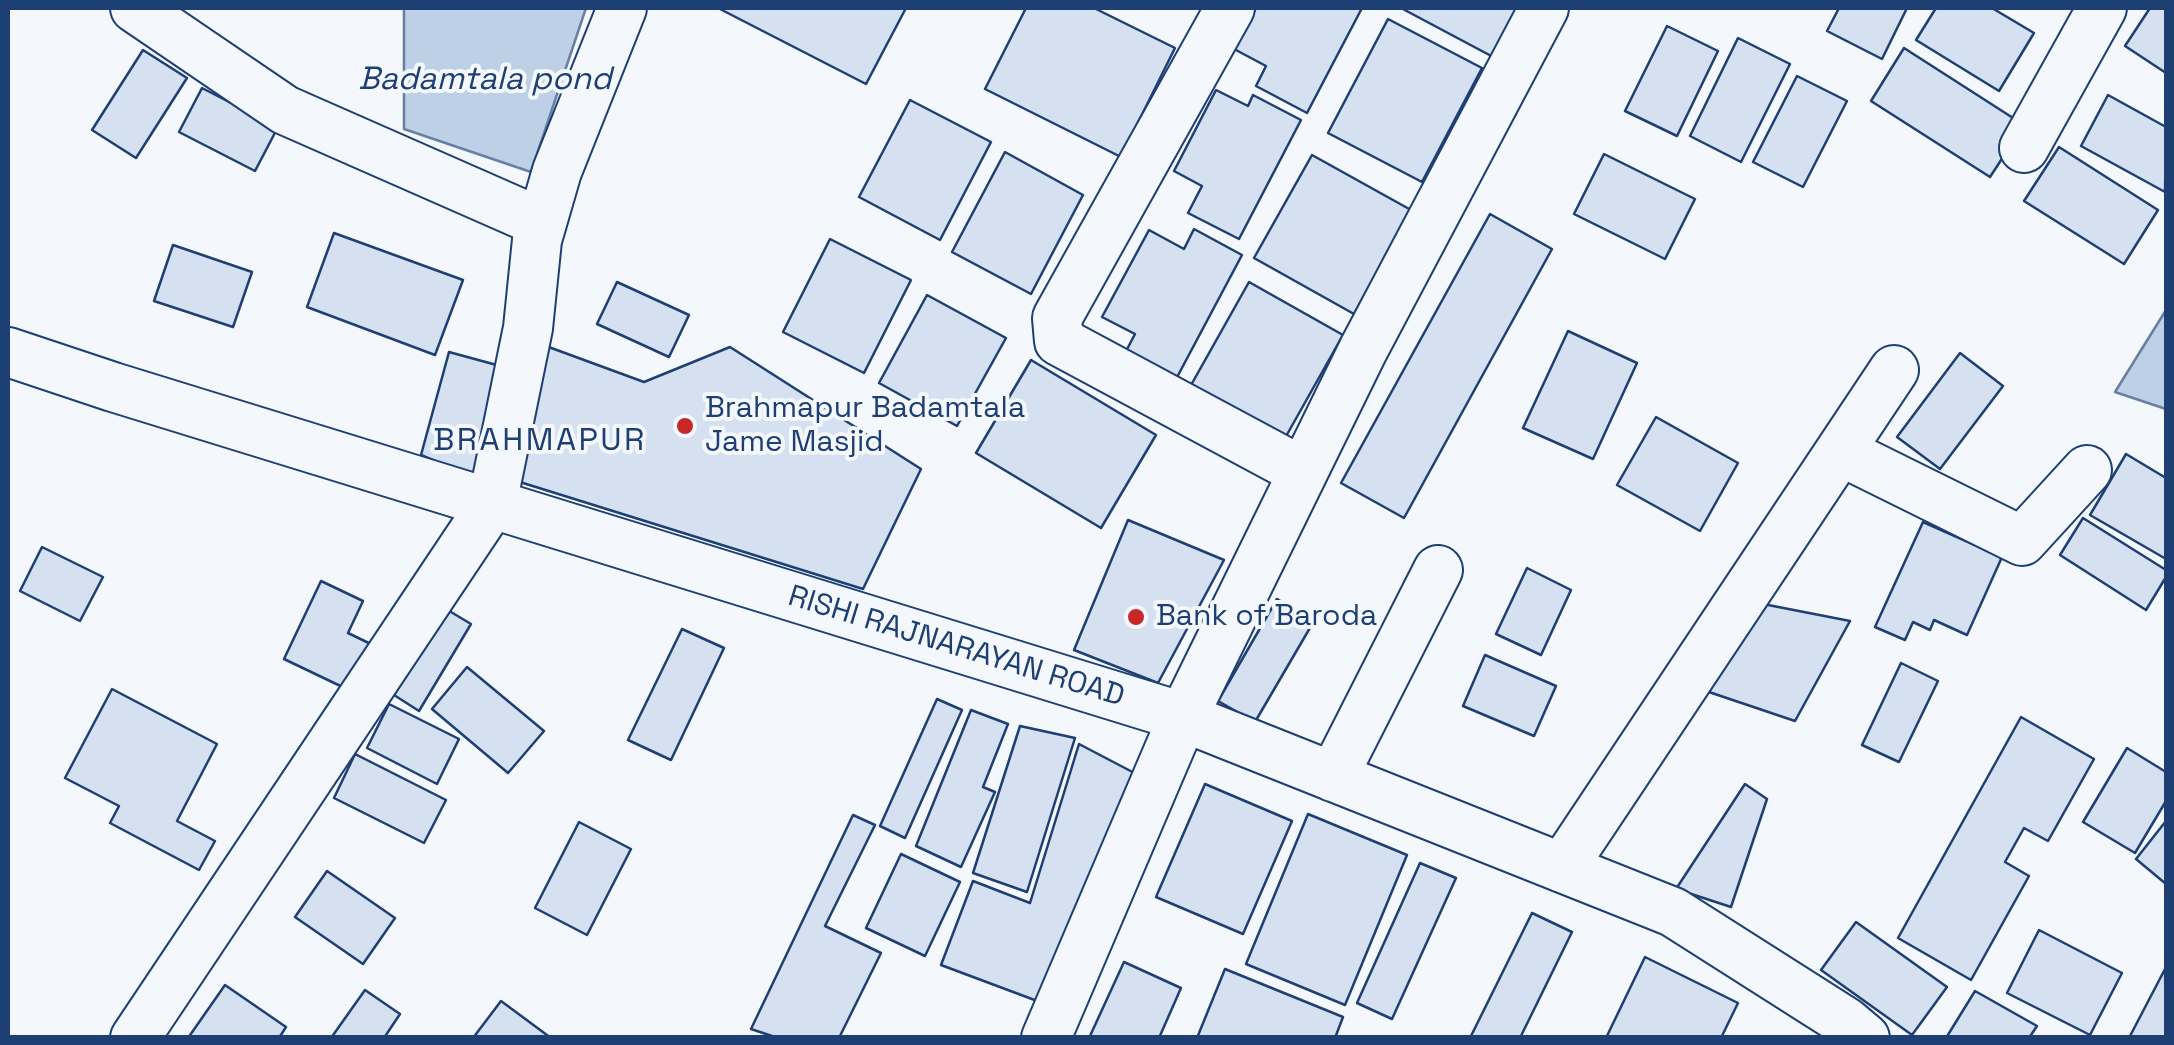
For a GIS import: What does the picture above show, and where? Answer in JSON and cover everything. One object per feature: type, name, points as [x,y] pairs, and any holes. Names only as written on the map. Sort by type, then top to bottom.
[{"type":"street","points":[[136,8],[285,110],[542,223]]},
{"type":"street","points":[[134,1038],[492,504],[528,328],[537,240],[558,171],[622,8]]},
{"type":"street","points":[[1230,8],[1057,318],[1059,341],[1303,472]]},
{"type":"street","points":[[1046,1038],[1183,717],[1363,350],[1544,8]]},
{"type":"street","points":[[2024,148],[2102,8]]},
{"type":"street","name":"RISHI RAJNARAYAN ROAD","points":[[8,352],[1183,717],[1673,912],[1865,1038]]},
{"type":"street","points":[[1562,868],[1894,370]]},
{"type":"street","points":[[1840,450],[2022,541],[2086,470]]},
{"type":"street","points":[[1334,777],[1438,570]]},
{"type":"water","name":"Badamtala pond","points":[[404,8],[586,8],[531,172],[404,129]]},
{"type":"water","points":[[2166,310],[2166,409],[2115,392]]},
{"type":"building","points":[[718,8],[906,8],[866,84]]},
{"type":"building","points":[[1026,8],[1094,8],[1175,48],[1121,157],[985,89]]},
{"type":"building","points":[[1256,8],[1362,8],[1307,113],[1256,86],[1266,66],[1234,49]]},
{"type":"building","points":[[1401,8],[1522,8],[1495,58]]},
{"type":"building","points":[[1839,8],[1907,8],[1882,59],[1827,31]]},
{"type":"building","points":[[1936,8],[1992,8],[2034,33],[1999,91],[1916,40]]},
{"type":"building","points":[[2150,8],[2166,8],[2166,73],[2125,46]]},
{"type":"building","points":[[1388,19],[1482,68],[1422,182],[1328,133]]},
{"type":"building","points":[[1667,26],[1718,51],[1677,136],[1625,111]]},
{"type":"building","points":[[1738,38],[1790,64],[1741,162],[1690,136]]},
{"type":"building","points":[[1904,48],[2024,125],[1990,177],[1871,101]]},
{"type":"building","points":[[143,50],[187,78],[136,158],[92,130]]},
{"type":"building","points":[[1797,76],[1847,101],[1803,187],[1753,162]]},
{"type":"building","points":[[202,88],[278,127],[255,171],[179,132]]},
{"type":"building","points":[[1216,90],[1248,106],[1253,95],[1301,120],[1239,239],[1188,213],[1202,186],[1174,171]]},
{"type":"building","points":[[2108,95],[2166,127],[2165,192],[2081,146]]},
{"type":"building","points":[[910,100],[991,142],[940,240],[859,197]]},
{"type":"building","points":[[2059,147],[2158,210],[2124,264],[2024,201]]},
{"type":"building","points":[[1005,152],[1083,195],[1031,294],[952,252]]},
{"type":"building","points":[[1604,154],[1695,199],[1665,259],[1574,214]]},
{"type":"building","points":[[1312,155],[1411,210],[1354,314],[1254,258]]},
{"type":"building","points":[[1490,214],[1552,249],[1404,518],[1341,483]]},
{"type":"building","points":[[1194,229],[1242,255],[1175,381],[1124,355],[1135,334],[1102,317],[1149,230],[1184,249]]},
{"type":"building","points":[[334,233],[463,280],[435,355],[307,307]]},
{"type":"building","points":[[830,239],[911,280],[864,373],[783,332]]},
{"type":"building","points":[[173,245],[252,272],[233,327],[154,301]]},
{"type":"building","points":[[617,282],[689,315],[669,357],[597,324]]},
{"type":"building","points":[[1249,282],[1343,335],[1280,447],[1186,394]]},
{"type":"building","points":[[927,295],[1006,338],[957,426],[879,383]]},
{"type":"building","points":[[1568,331],[1637,363],[1593,459],[1523,428]]},
{"type":"building","name":"Brahmapur Badamtala Jame Masjid","points":[[535,342],[644,382],[730,347],[921,469],[863,589],[507,478]]},
{"type":"building","points":[[449,352],[504,367],[475,478],[421,455]]},
{"type":"building","points":[[1960,353],[2003,386],[1940,469],[1897,437]]},
{"type":"building","points":[[1031,360],[1156,435],[1101,528],[976,453]]},
{"type":"building","points":[[1656,417],[1738,463],[1700,531],[1617,485]]},
{"type":"building","points":[[2126,454],[2166,478],[2166,559],[2090,515]]},
{"type":"building","points":[[2083,518],[2166,570],[2166,577],[2146,610],[2060,555]]},
{"type":"building","points":[[1128,520],[1224,560],[1158,683],[1074,650]]},
{"type":"building","points":[[1923,522],[2002,557],[1967,635],[1934,620],[1930,630],[1913,622],[1905,640],[1875,627]]},
{"type":"building","points":[[42,547],[103,577],[80,621],[20,591]]},
{"type":"building","points":[[1527,568],[1571,590],[1541,655],[1496,634]]},
{"type":"building","points":[[321,581],[363,601],[348,633],[375,646],[353,692],[284,659]]},
{"type":"building","points":[[1277,599],[1314,621],[1255,722],[1218,701]]},
{"type":"building","points":[[1763,604],[1850,621],[1795,721],[1703,690]]},
{"type":"building","points":[[446,609],[471,624],[419,711],[394,695]]},
{"type":"building","points":[[682,629],[724,648],[671,760],[628,740]]},
{"type":"building","points":[[1485,655],[1556,686],[1534,736],[1463,706]]},
{"type":"building","points":[[1901,663],[1938,681],[1899,762],[1862,745]]},
{"type":"building","points":[[467,667],[544,731],[508,773],[432,709]]},
{"type":"building","points":[[112,689],[217,744],[177,821],[215,841],[199,870],[110,823],[119,806],[65,778]]},
{"type":"building","points":[[937,699],[962,710],[905,838],[880,826]]},
{"type":"building","points":[[389,704],[459,739],[437,784],[367,748]]},
{"type":"building","points":[[971,710],[1008,724],[983,787],[995,792],[961,867],[916,846]]},
{"type":"building","points":[[2021,717],[2094,759],[2048,841],[2024,828],[2005,862],[2029,876],[1971,980],[1898,938]]},
{"type":"building","points":[[1020,726],[1075,738],[1027,892],[973,873]]},
{"type":"building","points":[[1079,744],[1142,777],[1056,1008],[941,965],[973,881],[1030,903]]},
{"type":"building","points":[[2127,748],[2166,772],[2166,801],[2135,853],[2083,822]]},
{"type":"building","points":[[355,754],[446,800],[424,843],[334,798]]},
{"type":"building","points":[[1205,784],[1292,821],[1243,934],[1156,897]]},
{"type":"building","points":[[1745,784],[1767,799],[1731,907],[1676,889]]},
{"type":"building","points":[[1308,814],[1407,855],[1345,1005],[1246,964]]},
{"type":"building","points":[[853,815],[875,825],[825,926],[881,953],[839,1038],[778,1038],[751,1029]]},
{"type":"building","points":[[2166,821],[2166,884],[2136,859]]},
{"type":"building","points":[[579,822],[631,849],[587,935],[535,908]]},
{"type":"building","points":[[901,854],[960,882],[925,956],[866,928]]},
{"type":"building","points":[[1420,863],[1456,878],[1392,1019],[1357,1003]]},
{"type":"building","points":[[327,871],[395,918],[363,964],[295,917]]},
{"type":"building","points":[[1532,913],[1572,932],[1520,1038],[1470,1038]]},
{"type":"building","points":[[1856,922],[1947,987],[1912,1035],[1821,970]]},
{"type":"building","points":[[2039,930],[2122,973],[2090,1035],[2007,993]]},
{"type":"building","points":[[1645,957],[1738,1003],[1721,1038],[1606,1038]]},
{"type":"building","points":[[1124,962],[1181,988],[1159,1038],[1090,1036]]},
{"type":"building","points":[[1225,969],[1343,1017],[1335,1038],[1197,1038]]},
{"type":"building","points":[[2165,969],[2166,1038],[2129,1038]]},
{"type":"building","points":[[225,985],[286,1027],[279,1038],[188,1038]]},
{"type":"building","points":[[365,990],[400,1014],[384,1038],[331,1038]]},
{"type":"building","points":[[1975,991],[2037,1026],[2029,1038],[1946,1038]]},
{"type":"building","points":[[501,1001],[551,1038],[473,1038]]},
{"type":"place","name":"Brahmapur Badamtala Jame Masjid","points":[[685,426]]},
{"type":"place","name":"Bank of Baroda","points":[[1136,617]]},
{"type":"district","name":"BRAHMAPUR","points":[[540,441]]}]
